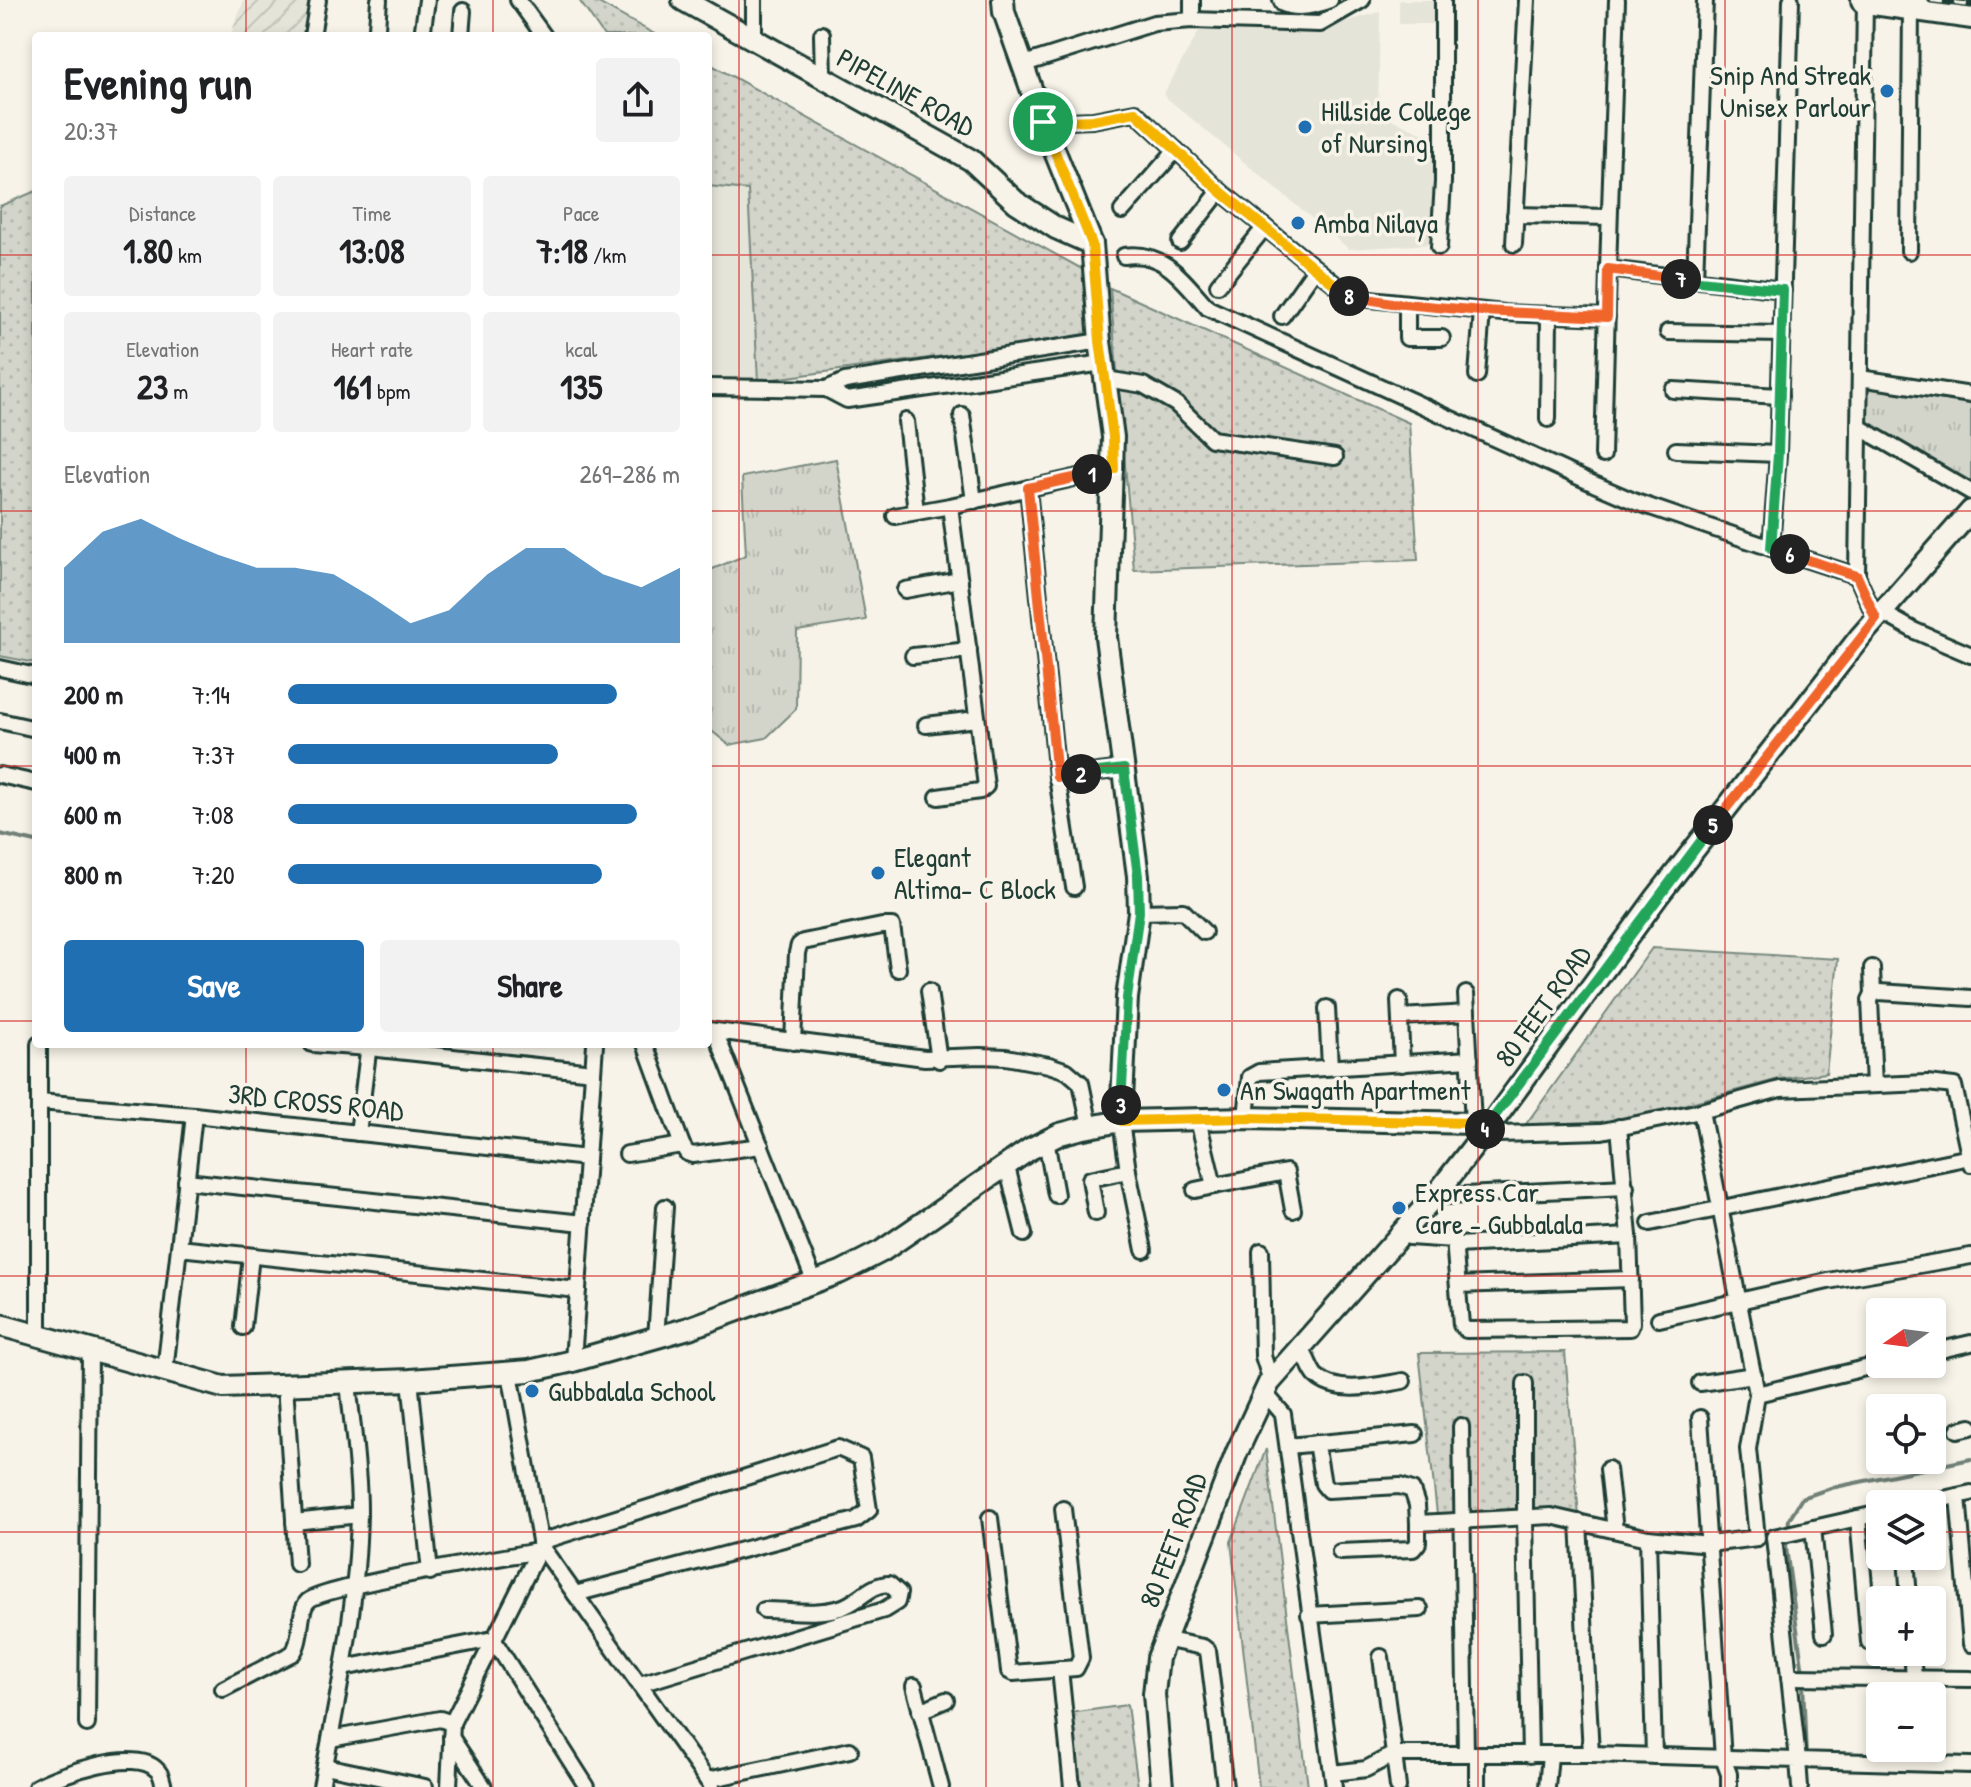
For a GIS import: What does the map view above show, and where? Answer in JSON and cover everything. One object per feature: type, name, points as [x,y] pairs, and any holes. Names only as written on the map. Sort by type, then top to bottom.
[{"type":"highway","points":[[1865,0],[1971,15]]},
{"type":"street","points":[[313,32],[318,0]]},
{"type":"street","points":[[377,28],[379,0]]},
{"type":"street","points":[[423,32],[427,0]]},
{"type":"street","points":[[518,0],[541,32]]},
{"type":"street","name":"PIPELINE ROAD","points":[[683,0],[971,160],[1016,202],[1056,228],[1092,244]]},
{"type":"street","points":[[754,0],[754,39]]},
{"type":"street","points":[[1003,0],[1004,12],[1043,122],[1092,244],[1100,341],[1113,437],[1106,637],[1138,876],[1139,912],[1127,998],[1121,1121],[1144,1250]]},
{"type":"street","points":[[1192,0],[1192,20]]},
{"type":"street","points":[[1281,0],[1289,7],[1315,6],[1330,0]]},
{"type":"street","points":[[1024,64],[1154,23],[1192,20],[1320,24],[1362,0]]},
{"type":"street","points":[[1439,247],[1443,182],[1443,0]]},
{"type":"street","points":[[1514,244],[1527,0]]},
{"type":"street","points":[[1603,455],[1617,0]]},
{"type":"street","points":[[1695,280],[1705,0]]},
{"type":"street","points":[[1771,548],[1778,454],[1791,0]]},
{"type":"street","points":[[1865,0],[1857,576],[1883,616],[1971,655]]},
{"type":"street","points":[[1315,6],[1320,24]]},
{"type":"street","points":[[1909,251],[1911,6]]},
{"type":"street","points":[[461,32],[463,11]]},
{"type":"street","points":[[822,34],[823,79]]},
{"type":"street","points":[[1043,122],[1093,120],[1135,112],[1220,191],[1351,297],[1482,311],[1607,317]]},
{"type":"street","points":[[1122,211],[1176,150]]},
{"type":"street","points":[[1180,242],[1220,191]]},
{"type":"street","points":[[1515,215],[1609,217]]},
{"type":"street","points":[[1218,285],[1265,227]]},
{"type":"street","points":[[1124,256],[1136,254],[1157,259],[1176,272],[1208,308],[1594,484],[1636,502],[1857,576]]},
{"type":"street","points":[[1282,316],[1315,269]]},
{"type":"street","points":[[1608,269],[1783,290]]},
{"type":"street","points":[[1407,304],[1407,338],[1442,338]]},
{"type":"street","points":[[1477,375],[1482,311]]},
{"type":"street","points":[[1548,419],[1549,314]]},
{"type":"street","points":[[1668,332],[1782,334]]},
{"type":"street","points":[[712,387],[826,389],[845,381],[1100,341]]},
{"type":"street","points":[[826,389],[847,400],[1104,371],[1143,385],[1176,404],[1212,439],[1335,457]]},
{"type":"street","points":[[1860,378],[1971,395]]},
{"type":"street","points":[[1673,390],[1780,396]]},
{"type":"street","points":[[962,415],[974,501]]},
{"type":"street","points":[[906,421],[916,512]]},
{"type":"street","points":[[1859,427],[1971,492]]},
{"type":"street","points":[[1676,450],[1778,454]]},
{"type":"street","points":[[895,516],[1114,469]]},
{"type":"street","points":[[1028,488],[1057,777],[1074,887]]},
{"type":"street","points":[[938,797],[984,790],[986,786],[950,506]]},
{"type":"street","name":"80 FEET ROAD","points":[[1162,1787],[1154,1694],[1158,1658],[1237,1452],[1269,1390],[1439,1191],[1657,897],[1971,511]]},
{"type":"street","name":"80 FEET ROAD","points":[[1883,616],[1971,524]]},
{"type":"street","points":[[905,590],[960,580]]},
{"type":"street","points":[[913,656],[969,650]]},
{"type":"street","points":[[0,668],[32,675]]},
{"type":"street","points":[[926,725],[977,719]]},
{"type":"street","points":[[0,721],[32,728]]},
{"type":"street","points":[[1057,777],[1124,769]]},
{"type":"street","points":[[0,775],[32,782]]},
{"type":"street","points":[[1139,912],[1183,911],[1204,932]]},
{"type":"street","points":[[793,1042],[797,953],[803,942],[892,926],[898,969]]},
{"type":"street","points":[[1872,968],[1873,994],[1870,1000],[1874,1085]]},
{"type":"street","points":[[929,991],[939,1060]]},
{"type":"street","points":[[1466,994],[1470,1059],[1486,1129]]},
{"type":"street","points":[[1873,994],[1971,998]]},
{"type":"street","points":[[1399,1000],[1402,1064]]},
{"type":"street","points":[[1327,1008],[1330,1067]]},
{"type":"street","points":[[1401,1017],[1467,1013]]},
{"type":"street","points":[[712,1030],[939,1060],[1006,1057],[1067,1071],[1081,1083],[1090,1126]]},
{"type":"street","points":[[712,1030],[815,1283]]},
{"type":"street","points":[[39,1048],[39,1335]]},
{"type":"street","points":[[358,1133],[369,1048]]},
{"type":"street","points":[[386,1048],[593,1072]]},
{"type":"street","points":[[573,1361],[595,1048]]},
{"type":"street","points":[[646,1048],[687,1153],[693,1155],[761,1146]]},
{"type":"street","points":[[1246,1118],[1250,1077],[1253,1074],[1470,1059]]},
{"type":"street","points":[[0,1325],[223,1387],[510,1373],[573,1361],[656,1338],[815,1283],[862,1263],[1006,1163],[1046,1140],[1090,1126],[1121,1121],[1246,1118],[1602,1131],[1701,1111],[1780,1089],[1927,1083],[1954,1086],[1970,1161],[1650,1223]]},
{"type":"street","points":[[1959,1109],[1971,1098]]},
{"type":"street","name":"3RD CROSS ROAD","points":[[39,1102],[194,1115],[587,1158]]},
{"type":"street","points":[[1701,1111],[1757,1394],[1748,1449],[1757,1538]]},
{"type":"street","points":[[165,1371],[194,1115]]},
{"type":"street","points":[[1198,1120],[1214,1186]]},
{"type":"street","points":[[1409,1237],[1454,1240],[1461,1325],[1466,1330],[1626,1329],[1632,1323],[1631,1279],[1619,1127]]},
{"type":"street","name":"80 FEET ROAD","points":[[1171,1787],[1163,1694],[1165,1670],[1173,1641],[1269,1390],[1276,1387],[1445,1196],[1486,1129]]},
{"type":"street","points":[[1046,1140],[1056,1195]]},
{"type":"street","points":[[627,1154],[682,1145]]},
{"type":"street","points":[[1006,1163],[1024,1234]]},
{"type":"street","points":[[1096,1213],[1090,1179],[1128,1171]]},
{"type":"street","points":[[1195,1190],[1286,1172],[1293,1210]]},
{"type":"street","points":[[186,1181],[583,1223]]},
{"type":"street","points":[[1445,1196],[1626,1187]]},
{"type":"street","points":[[656,1338],[665,1207]]},
{"type":"street","points":[[1456,1245],[1629,1236]]},
{"type":"street","points":[[179,1248],[578,1290]]},
{"type":"street","points":[[1261,1251],[1263,1356],[1269,1390],[1283,1414],[1311,1601],[1309,1615],[1333,1780],[1366,1769],[1394,1754],[1591,1754],[1971,1765]]},
{"type":"street","points":[[243,1327],[251,1256]]},
{"type":"street","points":[[1659,1319],[1828,1281],[1971,1256]]},
{"type":"street","points":[[1458,1285],[1631,1279]]},
{"type":"street","points":[[1946,1349],[1971,1343]]},
{"type":"street","points":[[87,1724],[90,1349]]},
{"type":"street","points":[[1304,1354],[1317,1377],[1339,1387],[1367,1387],[1403,1381]]},
{"type":"street","points":[[1757,1394],[1866,1368]]},
{"type":"street","points":[[510,1373],[540,1546],[710,1783],[850,1750]]},
{"type":"street","points":[[1700,1383],[1754,1375]]},
{"type":"street","points":[[410,1380],[430,1572]]},
{"type":"street","points":[[321,1787],[343,1668],[354,1586],[359,1515],[348,1382]]},
{"type":"street","points":[[1525,1383],[1530,1755]]},
{"type":"street","points":[[285,1385],[297,1564]]},
{"type":"street","points":[[1700,1418],[1723,1758],[1729,1774],[1729,1787]]},
{"type":"street","points":[[1461,1426],[1461,1522],[1472,1754],[1477,1787]]},
{"type":"street","points":[[1288,1446],[1415,1434]]},
{"type":"street","points":[[1316,1443],[1323,1484],[1328,1490],[1400,1486],[1412,1490],[1417,1505],[1418,1543],[1413,1549],[1340,1552]]},
{"type":"street","points":[[223,1689],[293,1653],[297,1647],[305,1605],[310,1598],[540,1546],[838,1448],[861,1458],[869,1510],[856,1520],[575,1594]]},
{"type":"street","points":[[1608,1469],[1615,1530]]},
{"type":"street","points":[[1965,1494],[1971,1644]]},
{"type":"street","points":[[990,1518],[1006,1666],[1013,1673],[1076,1668],[1081,1658],[1063,1509]]},
{"type":"street","points":[[294,1522],[359,1515]]},
{"type":"street","points":[[1418,1523],[1551,1516],[1648,1538],[1709,1544],[1774,1537],[1866,1516]]},
{"type":"street","points":[[1858,1518],[1866,1608]]},
{"type":"street","points":[[1579,1522],[1591,1754]]},
{"type":"street","points":[[1813,1528],[1824,1634]]},
{"type":"street","points":[[1774,1537],[1800,1787]]},
{"type":"street","points":[[1648,1538],[1654,1756]]},
{"type":"street","points":[[449,1787],[452,1730],[540,1546]]},
{"type":"street","points":[[640,1684],[884,1610],[897,1602],[899,1593],[889,1584],[880,1584],[857,1602],[839,1608],[819,1611],[764,1610]]},
{"type":"street","points":[[1309,1615],[1420,1609]]},
{"type":"street","points":[[343,1668],[493,1639]]},
{"type":"street","points":[[493,1639],[587,1787]]},
{"type":"street","points":[[1173,1641],[1203,1647],[1208,1651],[1225,1787]]},
{"type":"street","points":[[1381,1657],[1398,1787]]},
{"type":"street","points":[[1913,1666],[1914,1678]]},
{"type":"street","points":[[1060,1669],[1072,1787]]},
{"type":"street","points":[[1789,1677],[1971,1679]]},
{"type":"street","points":[[914,1686],[941,1787]]},
{"type":"street","points":[[920,1711],[946,1700]]},
{"type":"street","points":[[330,1739],[440,1719],[452,1730],[484,1787]]},
{"type":"street","points":[[1547,1787],[1550,1755]]},
{"type":"street","points":[[36,1787],[111,1761],[128,1759],[154,1766],[160,1772],[164,1787]]},
{"type":"street","points":[[325,1766],[425,1787]]},
{"type":"shaded area","points":[[244,0],[310,0],[303,32],[232,32]]},
{"type":"shaded area","points":[[1399,0],[1439,0],[1439,24],[1399,24]]},
{"type":"shaded area","name":"Hillside College of Nursing","points":[[1380,12],[1378,113],[1438,141],[1432,244],[1349,249],[1163,95],[1199,31],[1315,30]]},
{"type":"shaded area","points":[[712,186],[748,190],[758,381],[712,379]]},
{"type":"green space","points":[[579,0],[593,0],[651,32],[601,32]]},
{"type":"green space","points":[[712,65],[1082,269],[1092,336],[758,381],[748,190],[712,186]]},
{"type":"green space","points":[[32,193],[32,662],[0,656],[0,206]]},
{"type":"green space","points":[[1110,288],[1409,423],[1418,560],[1134,570]]},
{"type":"green space","points":[[1868,385],[1971,402],[1971,482],[1863,426]]},
{"type":"green space","points":[[836,459],[866,620],[797,631],[796,709],[766,738],[729,745],[712,731],[712,569],[746,555],[742,477]]},
{"type":"green space","points":[[1652,948],[1838,959],[1826,1073],[1779,1079],[1616,1123],[1524,1127]]},
{"type":"green space","points":[[1565,1352],[1579,1517],[1552,1512],[1437,1514],[1419,1353]]},
{"type":"green space","points":[[1266,1449],[1308,1787],[1259,1787],[1231,1542]]},
{"type":"green space","points":[[1127,1705],[1138,1787],[1079,1787],[1070,1713]]},
{"type":"waterway","points":[[0,834],[32,841]]},
{"type":"waterway","points":[[1788,1530],[1789,1519],[1802,1498],[1831,1488],[1971,1459]]},
{"type":"waterway","points":[[1787,1539],[1803,1673]]},
{"type":"waterway","points":[[1803,1681],[1806,1757]]},
{"type":"railway","points":[[1931,0],[1971,5]]},
{"type":"place","name":"Snip And Streak Unisex Parlour","points":[[1887,91]]},
{"type":"place","name":"Hillside College of Nursing","points":[[1305,127]]},
{"type":"place","name":"Amba Nilaya","points":[[1298,223]]},
{"type":"place","name":"Elegant Altima- C Block","points":[[878,873]]},
{"type":"place","name":"An Swagath Apartment","points":[[1224,1090]]},
{"type":"place","name":"Express Car Care - Gubbalala","points":[[1399,1208]]},
{"type":"place","name":"Gubbalala School","points":[[532,1391]]},
{"type":"route","points":[[1135,112],[1220,191],[1351,297],[1504,313],[1607,317],[1608,269],[1783,290],[1778,454],[1771,548],[1857,576],[1876,619],[1657,897],[1486,1130],[1473,1123],[1246,1118],[1121,1121],[1127,998],[1139,912],[1138,876],[1124,769],[1057,777],[1028,488],[1114,469],[1113,437],[1100,341],[1092,244],[1043,122],[1093,120],[1135,112]]}]
